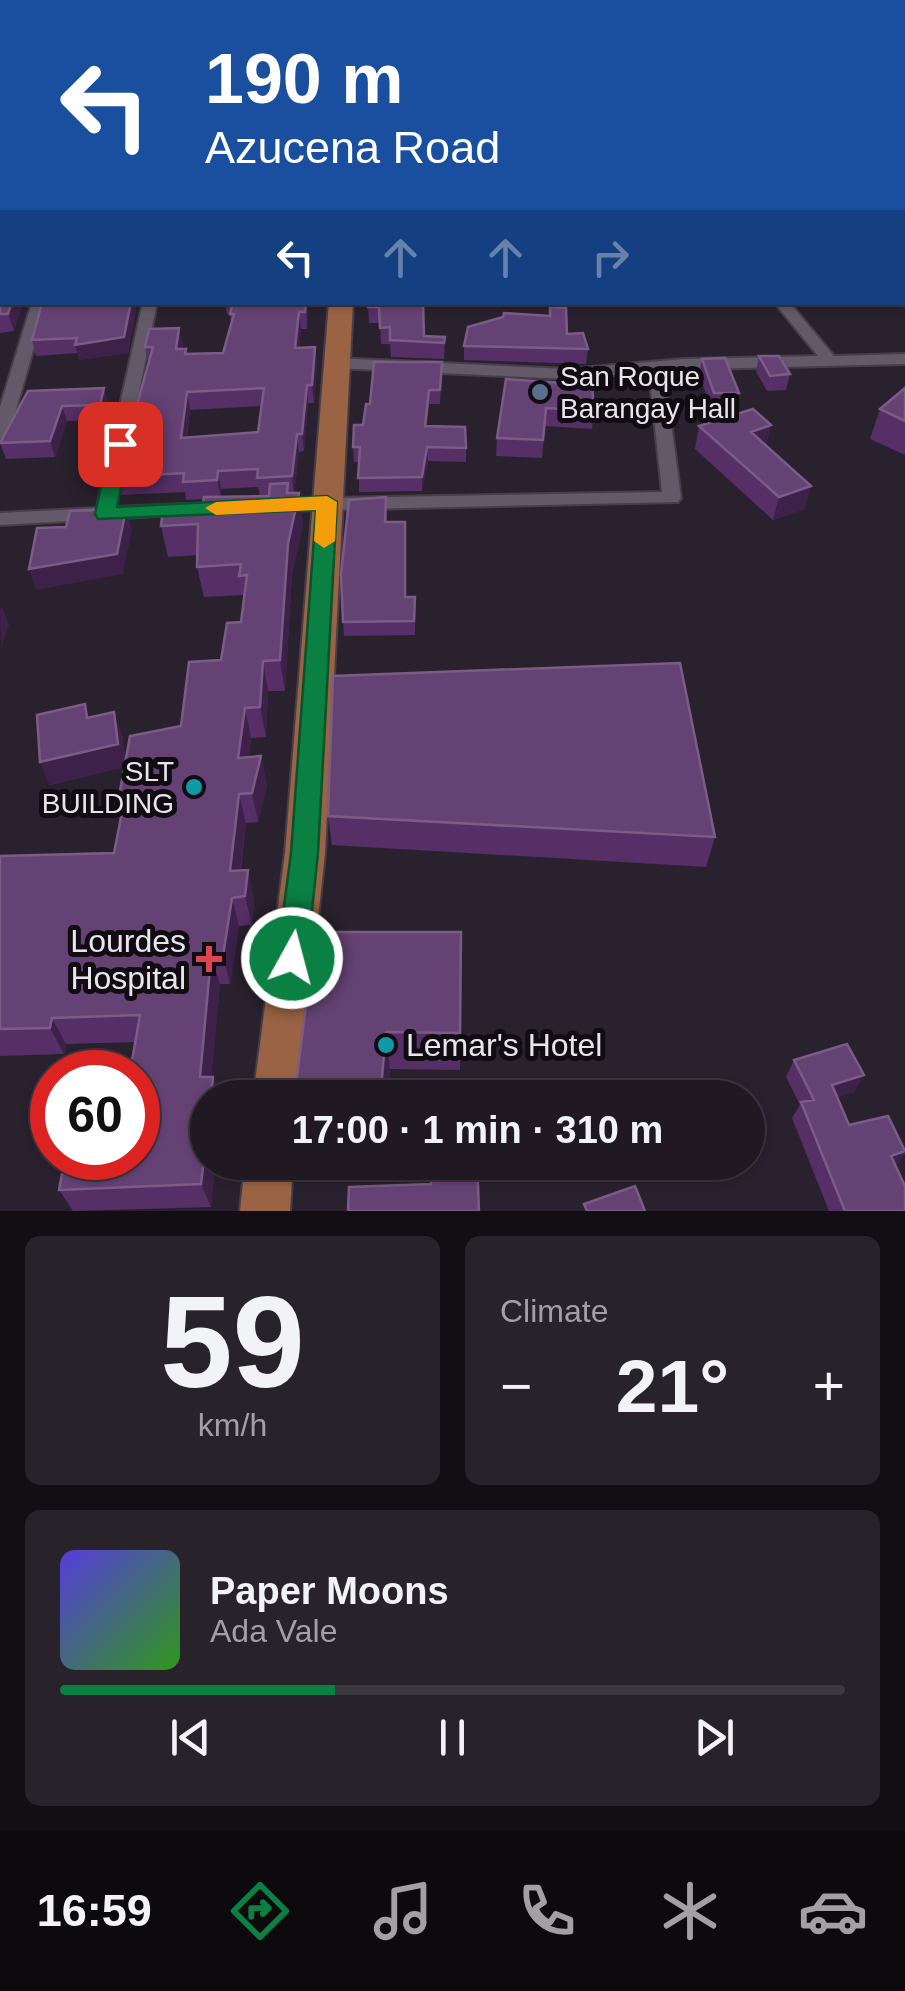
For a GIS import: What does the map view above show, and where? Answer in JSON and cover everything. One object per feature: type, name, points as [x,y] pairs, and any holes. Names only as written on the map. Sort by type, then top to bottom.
[{"type":"main road","points":[[278,1080],[304,853],[341,305]]},
{"type":"main road","points":[[265,1211],[268,1180]]},
{"type":"street","points":[[0,434],[39,305]]},
{"type":"street","points":[[105,514],[149,305]]},
{"type":"street","points":[[784,305],[827,357]]},
{"type":"street","points":[[335,363],[568,374],[827,357],[905,359]]},
{"type":"street","points":[[253,506],[672,498],[656,368]]},
{"type":"street","points":[[0,519],[198,509]]},
{"type":"building","points":[[0,305],[11,305],[8,314],[0,314]]},
{"type":"building","points":[[41,305],[130,305],[124,337],[75,345],[77,338],[32,340]]},
{"type":"building","points":[[232,305],[306,305],[305,312],[299,312],[295,348],[315,347],[312,385],[307,385],[302,434],[297,434],[292,476],[257,478],[258,469],[218,471],[217,480],[183,482],[184,473],[118,477],[149,458],[155,422],[132,423],[153,347],[145,347],[149,329],[179,328],[176,349],[186,349],[185,354],[223,353],[234,314],[230,314]],"holes":[[[264,388],[258,432],[181,438],[187,392]]]},
{"type":"building","points":[[423,305],[424,336],[445,337],[444,343],[390,340],[390,327],[380,328],[379,307],[368,307]]},
{"type":"building","points":[[550,307],[566,308],[567,334],[583,333],[588,349],[464,346],[468,327],[503,317],[504,313],[550,316]]},
{"type":"building","points":[[759,356],[779,356],[790,374],[770,376]]},
{"type":"building","points":[[725,358],[739,393],[714,393],[702,359]]},
{"type":"building","points":[[374,362],[442,362],[440,390],[429,390],[425,426],[465,427],[466,448],[427,447],[422,477],[358,478],[360,447],[353,447],[354,425],[363,425],[366,404],[370,404]]},
{"type":"building","points":[[506,379],[592,385],[594,411],[546,408],[543,440],[497,438]]},
{"type":"building","points":[[104,388],[100,405],[62,406],[50,441],[0,443],[28,391]]},
{"type":"building","points":[[905,388],[905,421],[880,409]]},
{"type":"building","points":[[753,409],[771,425],[751,432],[811,486],[779,497],[699,426]]},
{"type":"building","points":[[288,483],[287,493],[299,493],[288,544],[280,660],[263,661],[260,707],[245,708],[238,758],[261,756],[252,793],[239,794],[230,871],[248,870],[245,896],[232,898],[223,956],[211,957],[200,1077],[213,1080],[190,1080],[190,1180],[201,1180],[201,1184],[59,1190],[61,1180],[160,1180],[160,1050],[134,1050],[140,1015],[52,1018],[50,1028],[0,1029],[0,856],[114,853],[130,736],[181,726],[189,662],[221,660],[227,623],[241,622],[247,575],[239,576],[241,564],[197,567],[198,524],[161,526],[163,510],[202,508],[204,497],[269,496],[270,484]]},
{"type":"building","points":[[386,497],[385,522],[405,522],[405,597],[415,597],[414,621],[343,622],[341,574],[349,500]]},
{"type":"building","points":[[126,509],[117,554],[29,569],[37,528],[66,527],[70,511]]},
{"type":"building","points":[[680,663],[715,837],[328,816],[333,676]]},
{"type":"building","points":[[85,704],[87,718],[114,712],[118,744],[40,762],[37,715]]},
{"type":"building","name":"Lemar's Hotel","points":[[315,932],[461,932],[460,1033],[386,1032],[382,1080],[297,1080]]},
{"type":"building","points":[[847,1044],[864,1075],[832,1085],[849,1125],[888,1116],[905,1151],[891,1156],[905,1186],[905,1211],[845,1211],[801,1102],[814,1100],[794,1060]]},
{"type":"building","points":[[431,1180],[478,1180],[479,1211],[348,1211],[349,1187],[431,1184]]},
{"type":"building","points":[[635,1186],[645,1211],[587,1211],[584,1204]]},
{"type":"slow traffic","points":[[216,508],[327,502],[324,541]]},
{"type":"place","name":"San Roque Barangay Hall","points":[[540,392]]},
{"type":"place","name":"SLT BUILDING","points":[[194,787]]},
{"type":"place","name":"Lourdes Hospital","points":[[209,959]]},
{"type":"place","name":"Lemar's Hotel","points":[[386,1045]]},
{"type":"route","points":[[120,444],[105,514],[327,502],[304,853],[292,958]]}]
